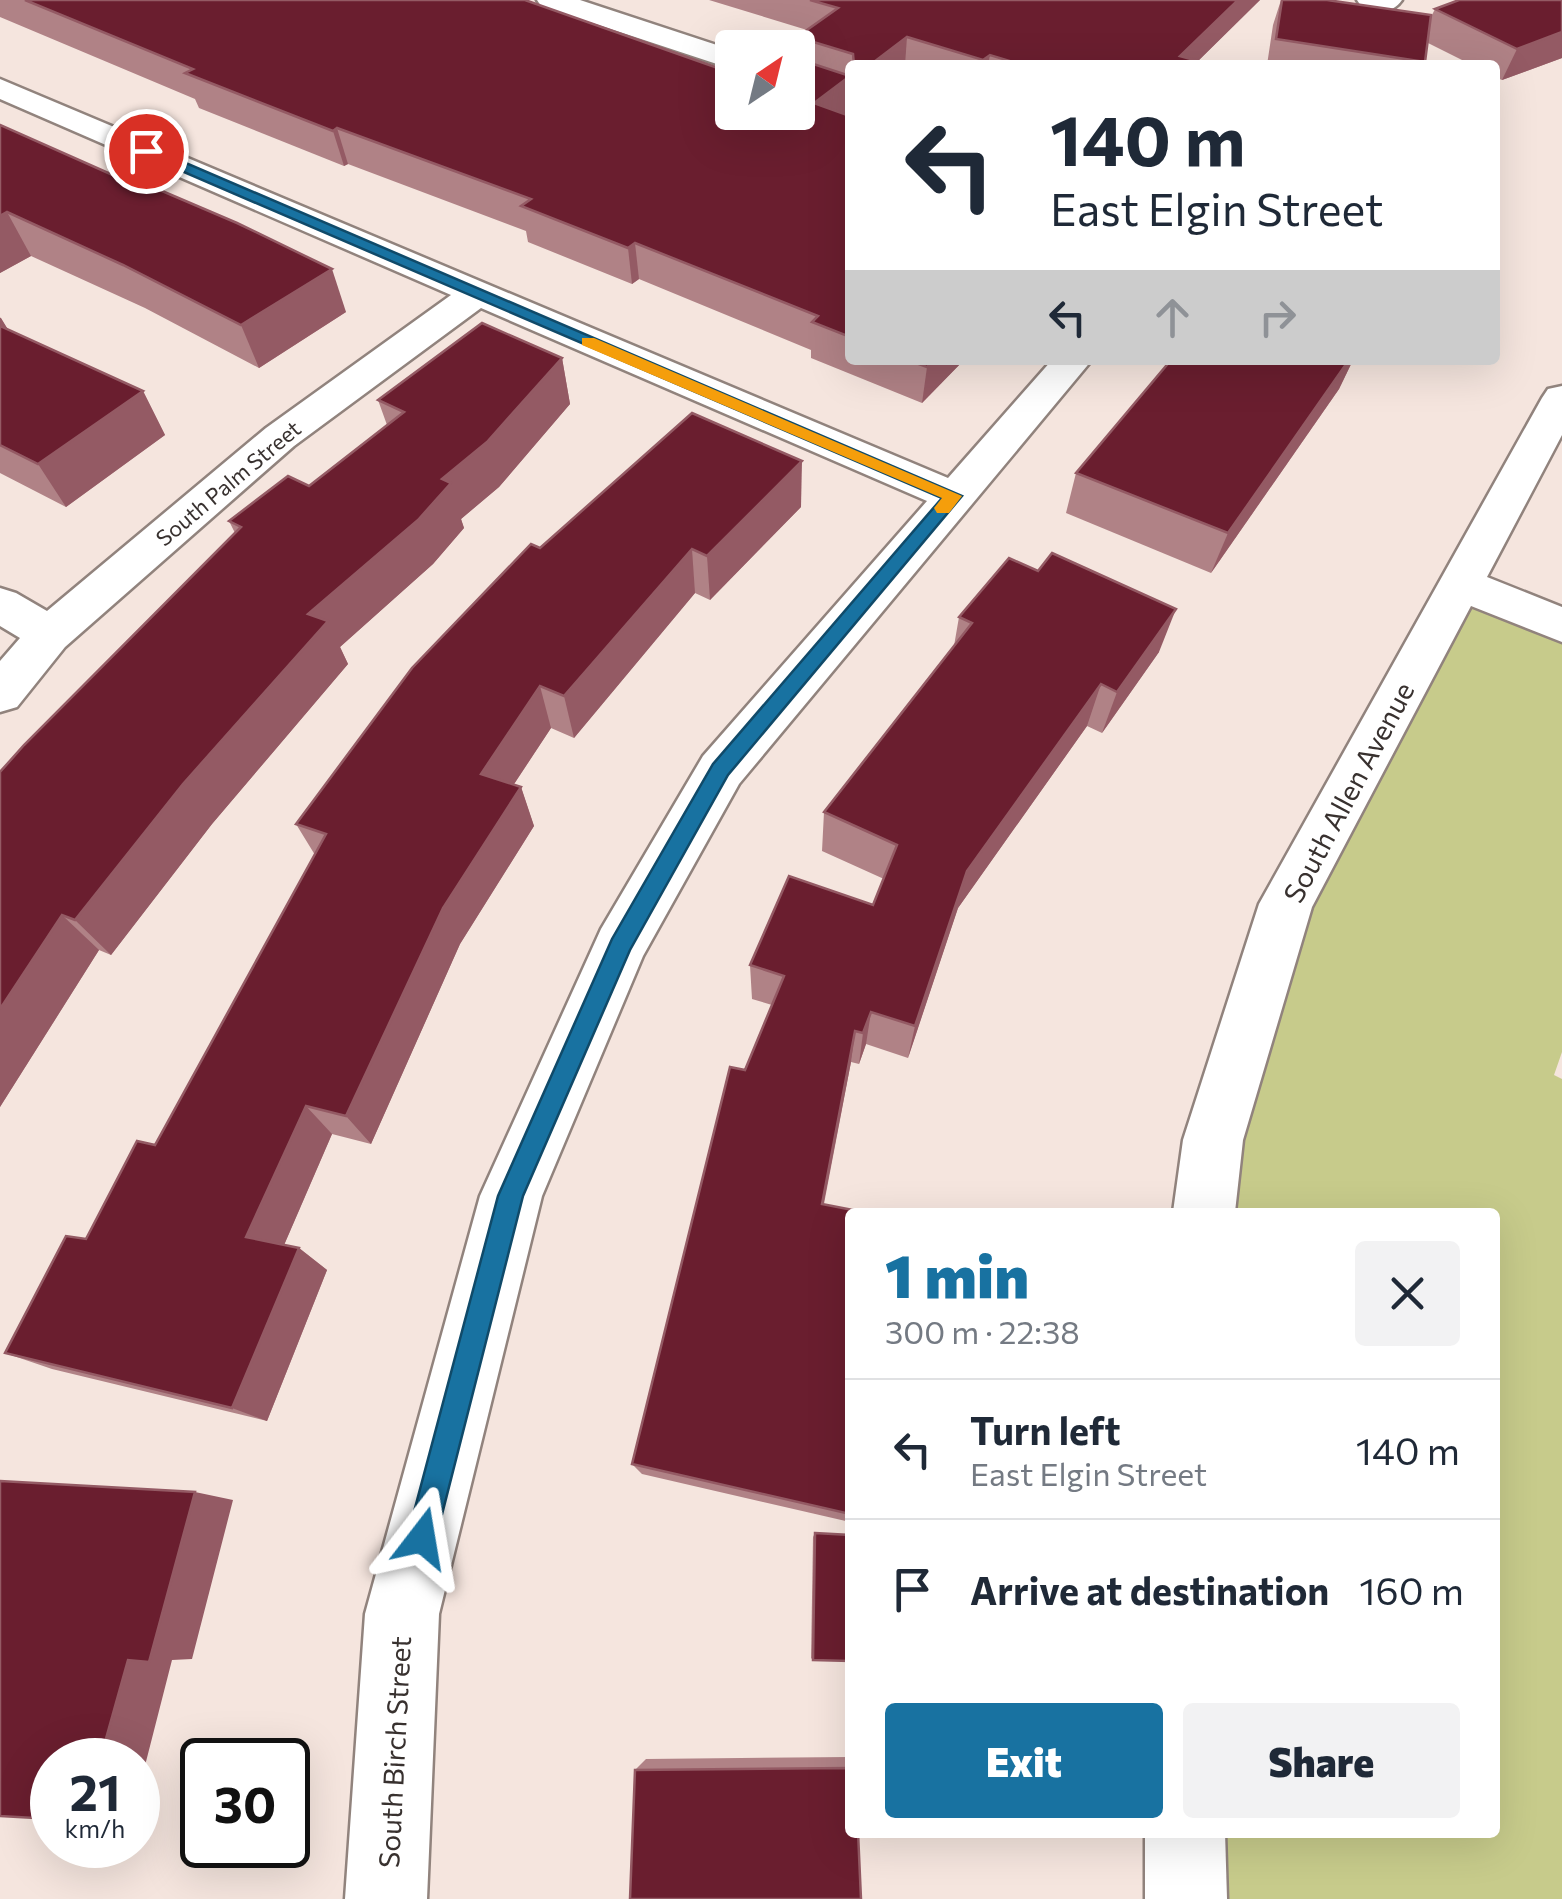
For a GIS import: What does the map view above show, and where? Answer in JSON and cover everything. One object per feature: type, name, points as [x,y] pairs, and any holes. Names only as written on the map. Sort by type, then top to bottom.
[{"type":"street","points":[[551,0],[715,54]]},
{"type":"street","points":[[0,88],[954,496]]},
{"type":"street","points":[[815,88],[845,97]]},
{"type":"street","name":"South Palm Street","points":[[0,694],[49,635],[280,437],[476,294]]},
{"type":"street","name":"South Birch Street","points":[[386,1899],[402,1614],[511,1196],[620,946],[721,770],[1069,365]]},
{"type":"street","name":"South Allen Avenue","points":[[1204,1208],[1213,1140],[1286,904],[1562,398]]},
{"type":"street","points":[[1460,584],[1562,625]]},
{"type":"street","points":[[0,604],[49,635]]},
{"type":"street","points":[[1185,1838],[1186,1899]]},
{"type":"green space","points":[[1460,584],[1562,625],[1562,1052],[1554,1075],[1562,1079],[1562,1899],[1186,1899],[1185,1838],[1500,1838],[1500,1208],[1204,1208],[1213,1140],[1286,904]]},
{"type":"building","points":[[25,0],[525,0],[715,67],[715,130],[815,130],[815,103],[845,114],[845,335],[812,322],[818,316],[635,243],[628,248],[521,206],[531,199],[337,128],[333,131],[185,73],[193,69]]},
{"type":"building","points":[[810,0],[1238,0],[1180,56],[1195,60],[1006,60],[990,55],[983,60],[907,37],[877,60],[854,60],[853,54],[815,42],[815,30],[807,30],[838,8]]},
{"type":"building","points":[[1282,0],[1327,0],[1431,15],[1425,60],[1276,39]]},
{"type":"building","points":[[1459,0],[1562,0],[1562,32],[1517,49],[1435,9]]},
{"type":"building","points":[[815,65],[845,74],[845,80],[815,102]]},
{"type":"building","points":[[0,125],[115,176],[120,173],[237,223],[332,269],[241,325],[7,212],[0,216]]},
{"type":"building","points":[[482,323],[562,358],[487,442],[442,479],[451,483],[418,520],[308,614],[328,621],[183,784],[75,920],[62,915],[0,1009],[0,772],[241,527],[229,521],[288,476],[309,486],[404,412],[378,400]]},
{"type":"building","points":[[0,326],[143,391],[38,464],[0,445]]},
{"type":"building","points":[[1167,365],[1346,365],[1228,533],[1076,473]]},
{"type":"building","points":[[692,413],[802,461],[707,556],[692,549],[564,696],[540,686],[481,774],[521,787],[443,908],[346,1116],[306,1106],[246,1237],[299,1248],[232,1408],[5,1353],[66,1236],[86,1239],[137,1141],[155,1145],[326,834],[296,824],[412,668],[531,544],[540,548]]},
{"type":"building","points":[[1052,553],[1176,609],[1117,692],[1101,684],[967,871],[915,1026],[871,1012],[863,1033],[855,1031],[822,1204],[845,1208],[845,1513],[632,1464],[730,1067],[745,1070],[784,976],[750,965],[789,876],[873,905],[897,845],[824,812],[972,623],[959,617],[1009,558],[1038,571]]},
{"type":"building","points":[[0,1481],[195,1492],[149,1662],[128,1660],[106,1738],[30,1738],[30,1818],[0,1816]]},
{"type":"building","points":[[815,1533],[845,1535],[845,1661],[813,1660]]},
{"type":"building","points":[[845,1768],[845,1838],[858,1838],[861,1899],[630,1899],[635,1770]]},
{"type":"slow traffic","points":[[588,341],[954,496],[943,508]]},
{"type":"route","points":[[146,151],[954,496],[721,770],[620,946],[511,1196],[422,1538]]}]
